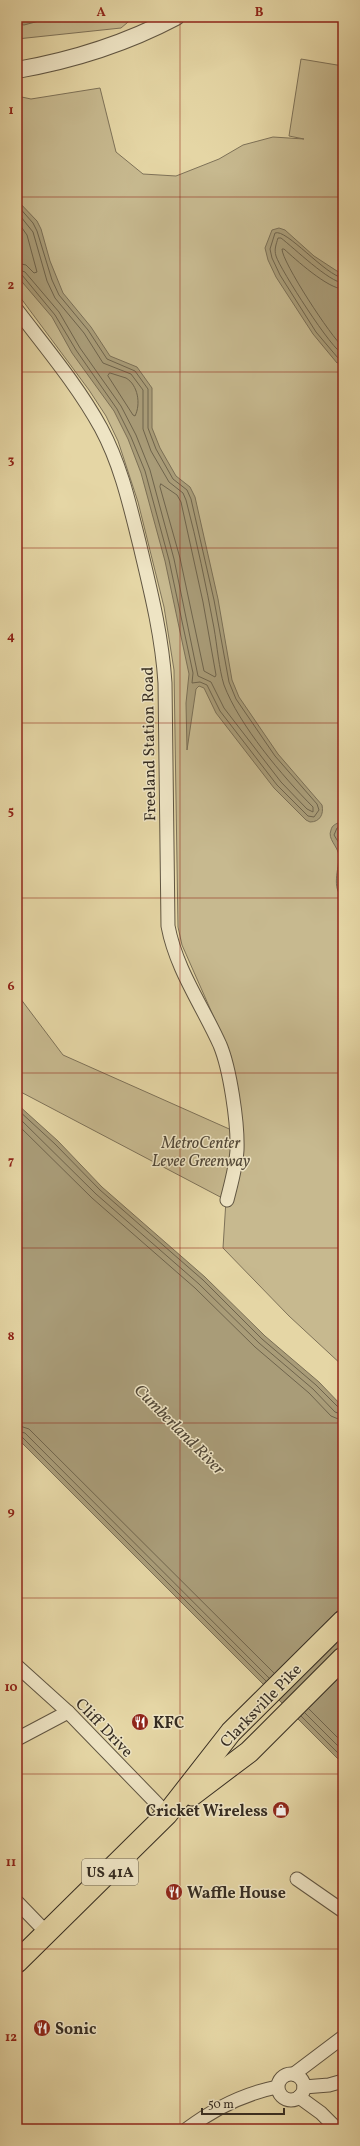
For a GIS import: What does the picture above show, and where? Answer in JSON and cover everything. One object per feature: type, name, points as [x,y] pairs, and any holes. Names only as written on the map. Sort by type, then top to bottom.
[{"type":"main road","name":"Clarksville Pike","points":[[17,1962],[167,1814],[231,1732],[343,1621]]},
{"type":"main road","name":"Clarksville Pike","points":[[167,1814],[249,1752],[343,1658]]},
{"type":"street","points":[[17,70],[57,63],[86,55],[126,41],[176,17]]},
{"type":"street","name":"Freeland Station Road","points":[[17,310],[90,408],[113,452],[129,502],[155,608],[163,650],[165,683],[168,926],[172,946],[179,965],[220,1046],[227,1068],[237,1148],[227,1200]]},
{"type":"street","name":"Cliff Drive","points":[[17,1666],[68,1712],[167,1814]]},
{"type":"street","points":[[17,1739],[68,1712]]},
{"type":"street","points":[[297,1879],[343,1911]]},
{"type":"street","points":[[17,1902],[47,1933]]},
{"type":"street","points":[[343,2037],[294,2074],[289,2074],[282,2077],[277,2087],[279,2093],[285,2099],[294,2100],[301,2092],[343,2081]]},
{"type":"street","points":[[294,2074],[300,2078],[301,2092],[337,2129]]},
{"type":"street","points":[[187,2129],[217,2109],[238,2098],[277,2087]]},
{"type":"green space","points":[[17,17],[134,17],[121,28],[17,39]]},
{"type":"green space","name":"MetroCenter Levee Greenway","points":[[301,59],[343,66],[343,1366],[289,1316],[223,1248],[226,1200],[17,1090],[17,994],[63,1055],[236,1132],[231,1056],[182,945],[178,927],[174,670],[164,607],[138,502],[118,441],[106,416],[89,390],[17,293],[17,96],[31,99],[100,88],[116,152],[143,174],[176,176],[219,159],[243,145],[273,137],[304,139],[289,136]]},
{"type":"water","points":[[17,17],[54,17],[24,25],[17,24]]},
{"type":"water","points":[[17,200],[37,221],[41,229],[50,261],[63,293],[91,327],[110,356],[137,367],[152,388],[152,428],[160,448],[176,476],[190,487],[195,497],[218,599],[232,680],[239,697],[278,754],[322,805],[322,814],[316,821],[310,822],[306,820],[274,788],[216,713],[204,688],[199,686],[196,689],[187,750],[186,703],[189,674],[165,561],[141,473],[128,439],[114,411],[72,353],[52,317],[17,276]]},
{"type":"water","points":[[279,228],[285,230],[314,256],[343,275],[343,362],[337,363],[313,334],[276,277],[268,260],[265,248],[272,230]]},
{"type":"water","points":[[340,822],[343,823],[343,898],[339,894],[336,884],[339,856],[330,836],[333,826]]},
{"type":"water","name":"Cumberland River","points":[[17,1104],[58,1141],[102,1187],[205,1277],[265,1336],[319,1382],[343,1407],[343,1764],[17,1438]]},
{"type":"place","name":"KFC","points":[[140,1722]]},
{"type":"place","name":"Cricket Wireless","points":[[281,1810]]},
{"type":"place","name":"Waffle House","points":[[174,1892]]},
{"type":"place","name":"Sonic","points":[[42,2028]]}]
